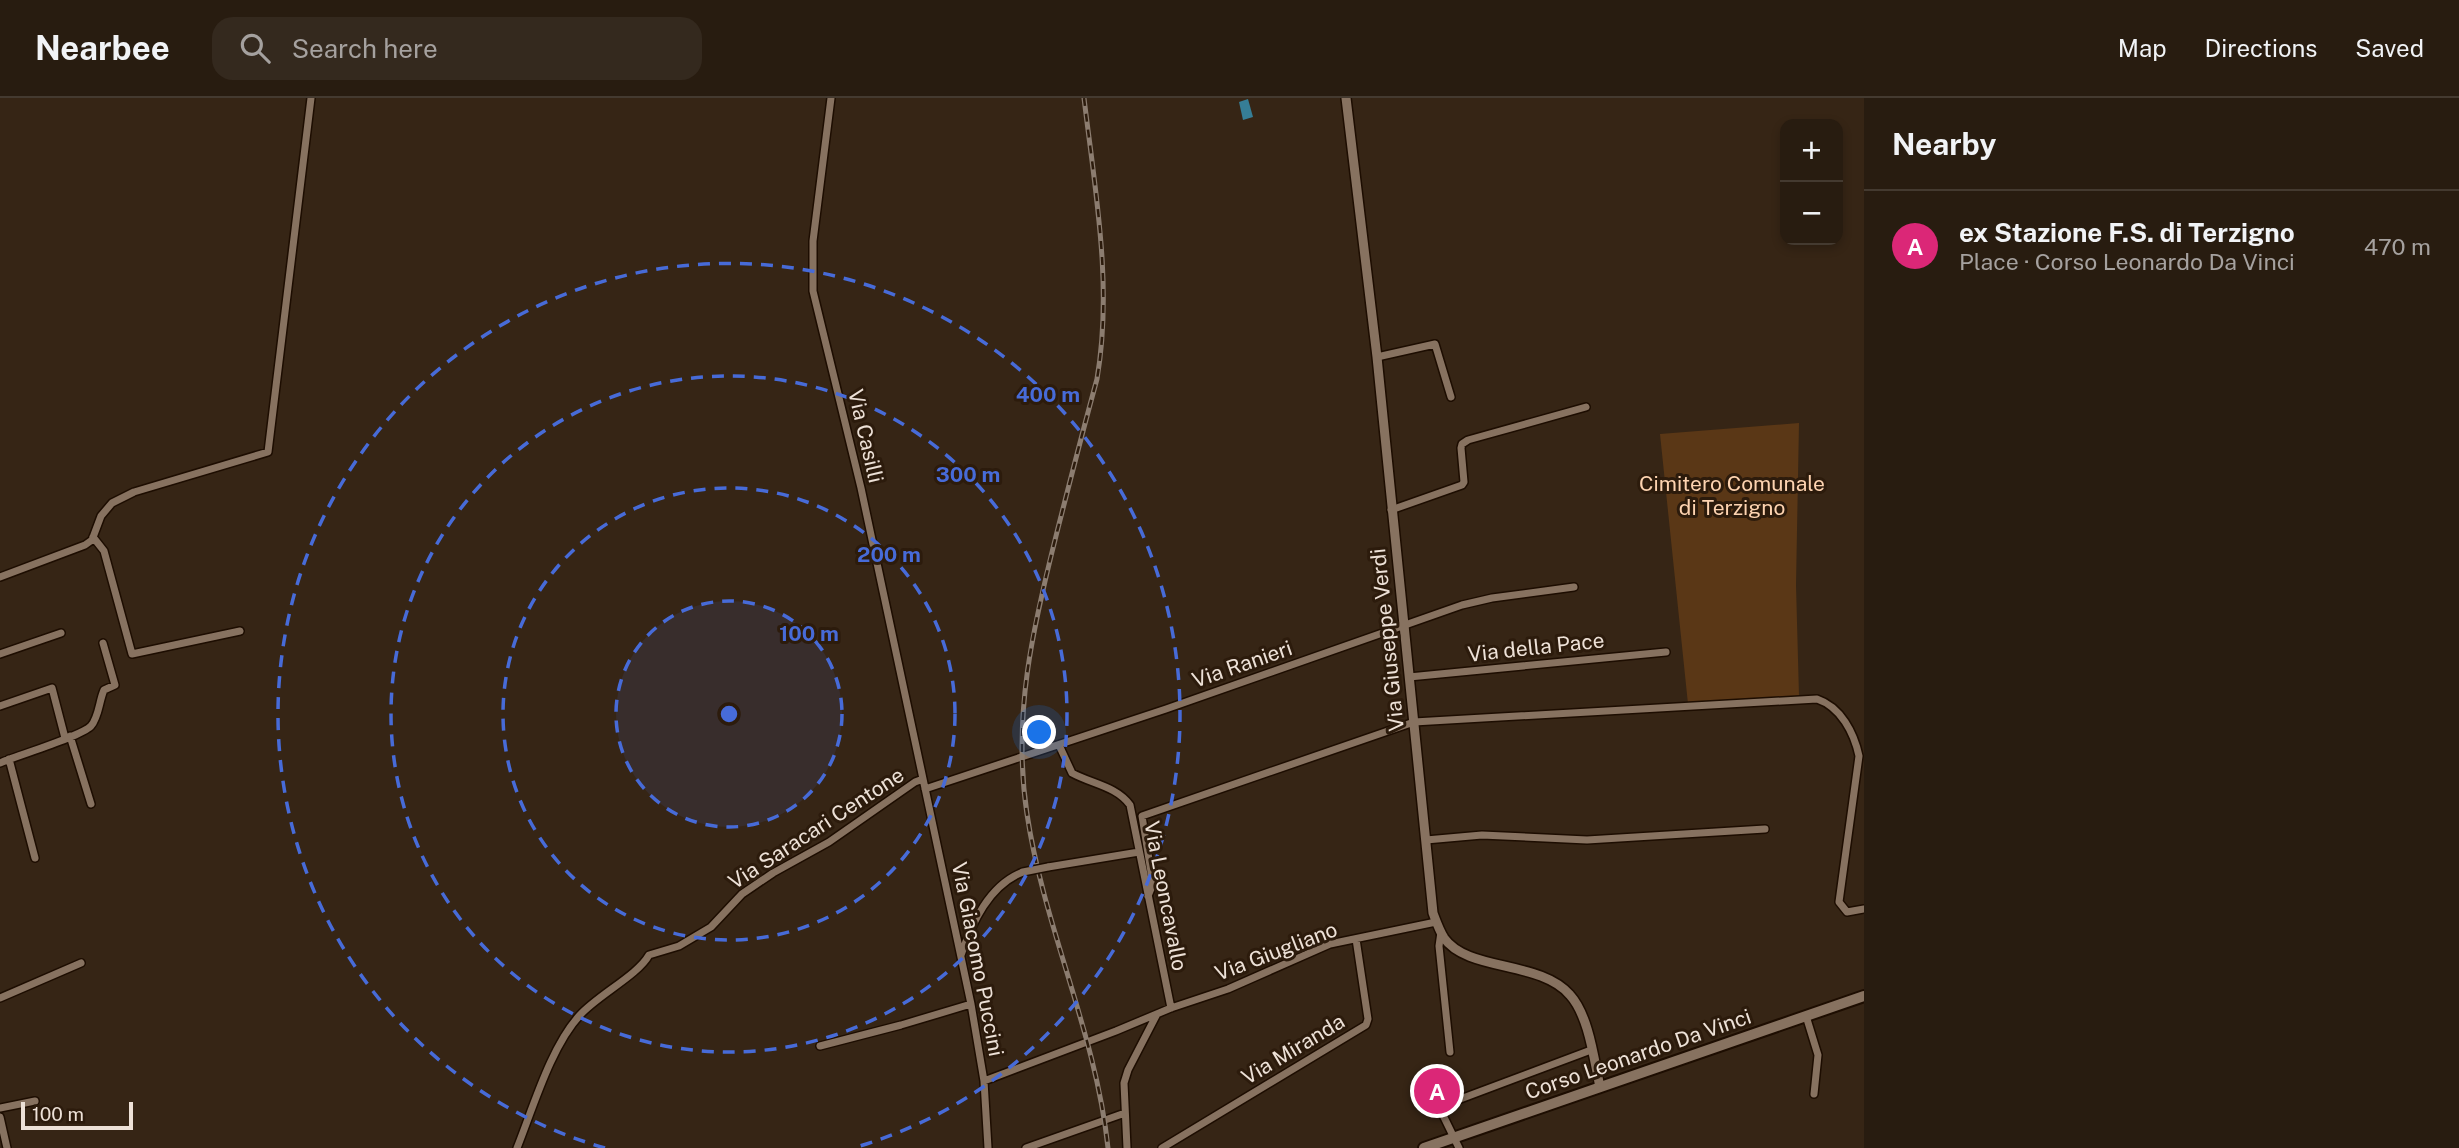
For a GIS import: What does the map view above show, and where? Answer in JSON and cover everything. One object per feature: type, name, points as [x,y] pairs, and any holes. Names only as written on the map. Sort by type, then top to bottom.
[{"type":"main road","name":"Corso Leonardo Da Vinci","points":[[1424,1148],[1457,1143],[1600,1087],[1864,996]]},
{"type":"street","points":[[0,577],[85,545],[93,537],[101,516],[112,503],[134,492],[268,452],[311,98]]},
{"type":"street","name":"Via Casilli","points":[[831,98],[813,241],[813,291],[861,488],[923,779]]},
{"type":"street","name":"Via Giuseppe Verdi","points":[[1346,98],[1377,357],[1433,913],[1445,939],[1462,953],[1548,978],[1562,987],[1578,1006],[1600,1087]]},
{"type":"street","points":[[1377,357],[1435,344],[1451,397]]},
{"type":"street","points":[[1391,510],[1462,485],[1461,448],[1468,440],[1586,407]]},
{"type":"street","points":[[93,537],[104,551],[132,654],[240,631]]},
{"type":"street","name":"Via Ranieri","points":[[925,789],[1478,600],[1574,587]]},
{"type":"street","points":[[0,654],[61,633]]},
{"type":"street","points":[[0,763],[85,730],[92,724],[104,690],[115,685],[103,643]]},
{"type":"street","name":"Via della Pace","points":[[1409,677],[1666,652]]},
{"type":"street","points":[[0,706],[52,688],[91,804]]},
{"type":"street","points":[[1148,896],[1153,884],[1142,816],[1414,722],[1803,699],[1825,701],[1854,737],[1859,756],[1839,902],[1847,912],[1864,909]]},
{"type":"street","name":"Via Leoncavallo","points":[[1059,745],[1072,773],[1123,796],[1130,805],[1171,1008]]},
{"type":"street","points":[[9,759],[35,858]]},
{"type":"street","name":"Via Giacomo Puccini","points":[[923,779],[971,1004],[984,1082],[988,1148]]},
{"type":"street","name":"Via Saracari Centone","points":[[517,1148],[561,1040],[580,1014],[643,965],[649,955],[679,946],[711,927],[742,894],[773,873],[829,842],[923,779]]},
{"type":"street","points":[[1426,840],[1482,835],[1587,840],[1765,828]]},
{"type":"street","points":[[961,956],[965,943],[991,895],[1002,883],[1023,872],[1139,852]]},
{"type":"street","name":"Via Giugliano","points":[[984,1082],[1171,1008],[1228,989],[1331,944],[1436,922]]},
{"type":"street","points":[[1441,932],[1439,946],[1450,1052]]},
{"type":"street","name":"Via Miranda","points":[[1162,1148],[1366,1025],[1368,1019],[1356,939]]},
{"type":"street","points":[[0,999],[81,963]]},
{"type":"street","points":[[820,1046],[971,1004]]},
{"type":"street","points":[[1127,1148],[1123,1093],[1126,1076],[1156,1015]]},
{"type":"street","points":[[1805,1016],[1818,1055],[1814,1094]]},
{"type":"street","points":[[1457,1143],[1439,1107],[1591,1050]]},
{"type":"street","points":[[0,1108],[35,1101]]},
{"type":"street","points":[[1026,1148],[1125,1113]]},
{"type":"street","points":[[0,1116],[7,1148]]},
{"type":"green space","name":"Cimitero Comunale di Terzigno","points":[[1799,423],[1796,585],[1799,696],[1688,704],[1660,434]]},
{"type":"water","points":[[1248,99],[1253,117],[1243,120],[1239,102]]},
{"type":"railway","points":[[1084,98],[1101,238],[1101,344],[1097,379],[1048,567],[1033,637],[1027,672],[1022,742],[1027,814],[1035,856],[1093,1063],[1108,1148]]},
{"type":"place","name":"ex Stazione F.S. di Terzigno","points":[[1437,1091]]}]
